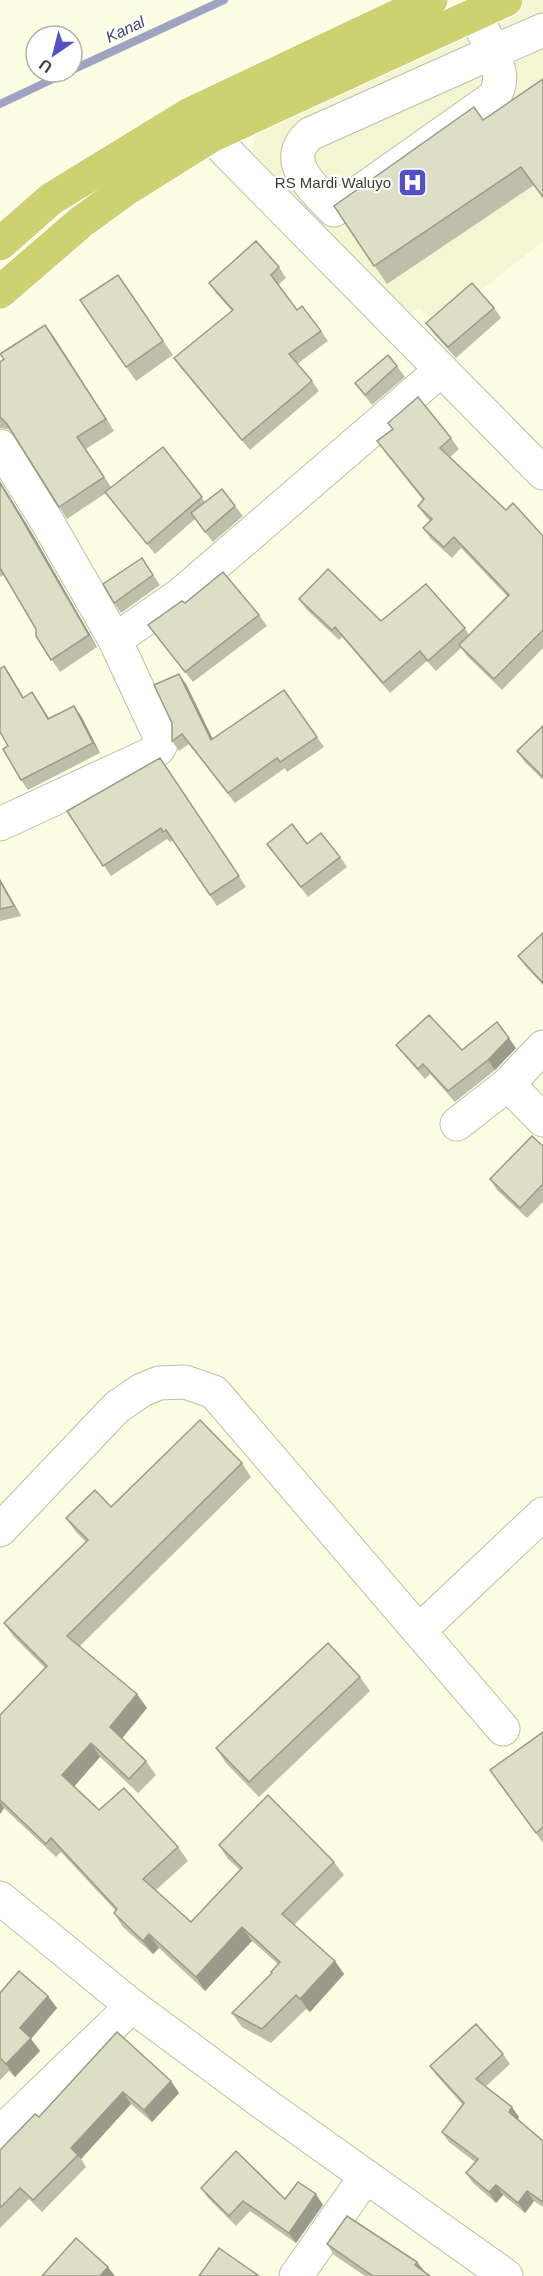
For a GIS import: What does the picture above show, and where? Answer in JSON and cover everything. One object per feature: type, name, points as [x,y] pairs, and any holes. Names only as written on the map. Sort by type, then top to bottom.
[{"type":"highway","points":[[0,244],[51,199],[188,115],[431,0]]},
{"type":"highway","points":[[4,281],[128,188],[211,136],[506,0]]},
{"type":"street","points":[[305,232],[494,97],[500,86],[501,77],[493,52],[475,14]]},
{"type":"street","points":[[334,210],[298,166],[296,153],[300,142],[310,134],[543,30]]},
{"type":"street","points":[[211,136],[543,473]]},
{"type":"street","points":[[115,640],[181,594],[441,370]]},
{"type":"street","points":[[0,446],[48,523],[115,640],[162,741],[159,748],[0,824]]},
{"type":"street","points":[[457,1124],[508,1084],[543,1047]]},
{"type":"street","points":[[508,1084],[543,1120]]},
{"type":"street","points":[[0,1530],[117,1407],[142,1390],[159,1383],[185,1382],[214,1392],[503,1729]]},
{"type":"street","points":[[419,1631],[543,1514]]},
{"type":"street","points":[[0,1898],[132,2006],[506,2276]]},
{"type":"street","points":[[0,2133],[132,2006]]},
{"type":"street","points":[[296,2276],[366,2176]]},
{"type":"shaded area","name":"RS Mardi Waluyo","points":[[526,0],[543,0],[543,241],[437,325],[420,308],[407,314],[253,152],[256,122]]},
{"type":"building","points":[[543,79],[543,197],[521,167],[374,266],[334,206],[474,107],[483,120]]},
{"type":"building","points":[[256,241],[279,267],[271,275],[297,310],[302,306],[321,331],[289,354],[312,381],[242,440],[174,358],[233,310],[209,283]]},
{"type":"building","points":[[118,275],[163,341],[126,367],[80,300]]},
{"type":"building","points":[[472,283],[494,308],[448,347],[426,323]]},
{"type":"building","points":[[45,325],[106,419],[77,437],[104,477],[59,507],[7,424],[0,417],[0,362],[4,359],[0,354]]},
{"type":"building","points":[[388,355],[397,366],[365,395],[355,383]]},
{"type":"building","points":[[418,397],[451,438],[440,448],[506,510],[513,503],[543,536],[543,630],[494,679],[459,645],[509,595],[454,537],[444,547],[423,528],[432,519],[418,506],[424,499],[377,441],[393,429],[388,423]]},
{"type":"building","points":[[163,447],[202,497],[147,544],[105,492]]},
{"type":"building","points":[[0,483],[89,635],[51,660],[36,636],[36,629],[0,568]]},
{"type":"building","points":[[222,489],[235,506],[205,532],[191,513]]},
{"type":"building","points":[[142,558],[153,575],[114,603],[103,584]]},
{"type":"building","points":[[328,569],[381,621],[426,584],[465,628],[428,661],[420,651],[383,683],[335,627],[332,630],[299,599]]},
{"type":"building","points":[[223,572],[259,615],[185,672],[148,625],[182,601],[185,603]]},
{"type":"building","points":[[4,666],[23,698],[32,692],[48,719],[74,706],[93,743],[21,780],[3,749],[8,746],[0,732],[0,669]]},
{"type":"building","points":[[179,674],[211,740],[284,690],[317,737],[280,762],[277,758],[228,793],[182,734],[172,741],[172,723],[154,685]]},
{"type":"building","points":[[543,726],[543,777],[517,751]]},
{"type":"building","points":[[160,758],[239,876],[210,895],[166,830],[163,832],[161,828],[103,866],[67,811]]},
{"type":"building","points":[[292,824],[307,844],[321,833],[340,857],[301,887],[267,844]]},
{"type":"building","points":[[0,881],[14,906],[0,909]]},
{"type":"building","points":[[543,933],[543,983],[518,956]]},
{"type":"building","points":[[429,1015],[462,1050],[497,1022],[509,1038],[488,1060],[448,1091],[423,1064],[418,1069],[396,1045]]},
{"type":"building","points":[[532,1136],[543,1146],[543,1184],[520,1208],[490,1179]]},
{"type":"building","points":[[200,1420],[242,1463],[67,1636],[137,1694],[110,1727],[146,1761],[129,1779],[91,1743],[62,1775],[99,1810],[124,1788],[178,1847],[143,1879],[191,1922],[242,1868],[219,1845],[268,1795],[334,1862],[282,1914],[335,1961],[300,1999],[296,1995],[262,2029],[232,2013],[280,1962],[242,1927],[196,1977],[149,1934],[143,1941],[114,1913],[117,1909],[51,1838],[46,1844],[0,1800],[0,1715],[47,1666],[4,1623],[88,1540],[66,1518],[95,1490],[111,1507]]},
{"type":"building","points":[[328,1643],[360,1677],[249,1782],[216,1748]]},
{"type":"building","points":[[543,1732],[543,1827],[536,1833],[490,1770]]},
{"type":"building","points":[[19,1971],[48,1996],[20,2028],[31,2038],[6,2064],[0,2058],[0,1993]]},
{"type":"building","points":[[476,2024],[503,2054],[476,2079],[512,2107],[509,2112],[543,2141],[543,2202],[527,2191],[518,2203],[496,2185],[489,2192],[466,2173],[478,2159],[442,2132],[464,2103],[430,2066]]},
{"type":"building","points":[[117,2032],[171,2081],[144,2110],[123,2092],[71,2148],[78,2155],[33,2200],[20,2188],[0,2208],[0,2150],[35,2114],[39,2117]]},
{"type":"building","points":[[236,2151],[285,2199],[298,2182],[316,2194],[289,2233],[243,2201],[229,2216],[201,2188]]},
{"type":"building","points":[[347,2216],[417,2262],[415,2265],[430,2276],[373,2276],[327,2244]]},
{"type":"building","points":[[76,2238],[108,2267],[100,2276],[42,2276]]},
{"type":"building","points":[[219,2248],[259,2276],[199,2276]]},
{"type":"waterway","name":"Kanal","points":[[84,64],[224,0]]},
{"type":"waterway","name":"Kanal","points":[[0,104],[42,84]]},
{"type":"place","name":"RS Mardi Waluyo","points":[[412,183]]}]
